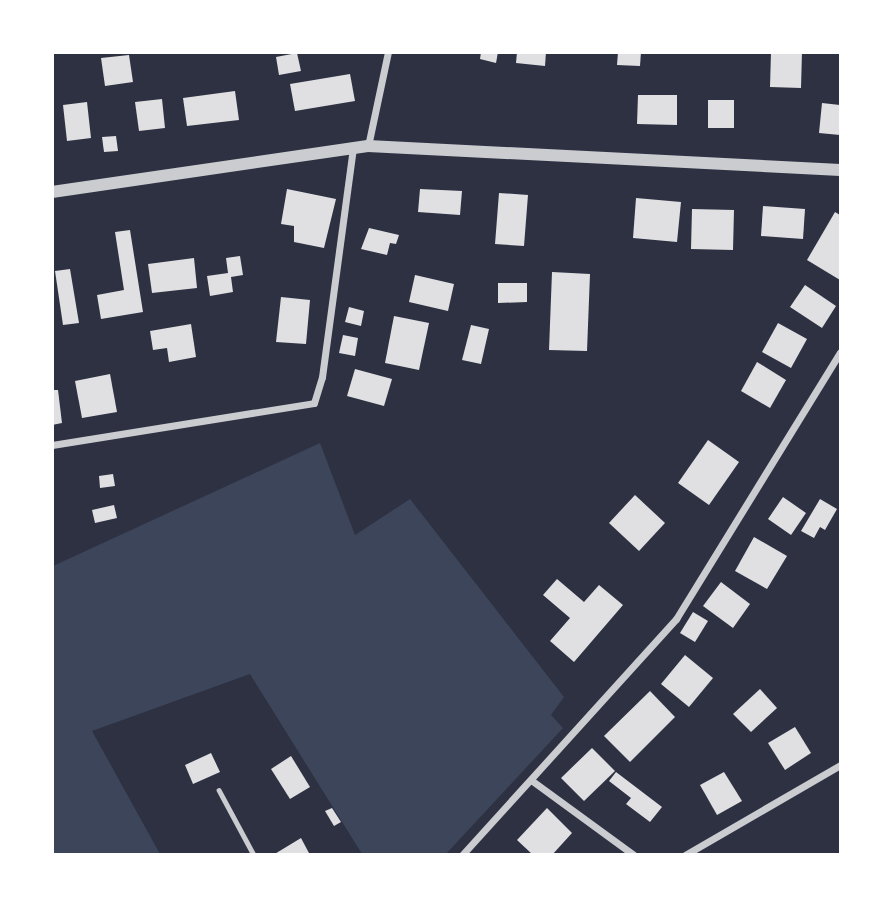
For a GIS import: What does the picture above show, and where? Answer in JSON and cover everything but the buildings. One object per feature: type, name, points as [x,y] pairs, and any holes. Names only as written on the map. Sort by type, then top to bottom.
[{"type":"street","points":[[368,146],[388,52]]},
{"type":"street","points":[[52,192],[368,146],[841,170]]},
{"type":"street","points":[[52,445],[314,403],[322,377],[353,148]]},
{"type":"street","points":[[461,855],[676,619],[841,352]]},
{"type":"street","points":[[685,855],[841,765]]},
{"type":"street","points":[[531,780],[634,855]]},
{"type":"lane","points":[[219,790],[254,855]]},
{"type":"shaded area","points":[[320,443],[355,535],[410,499],[564,697],[551,715],[563,728],[446,854],[362,854],[250,674],[92,731],[160,854],[53,854],[53,566]]}]
